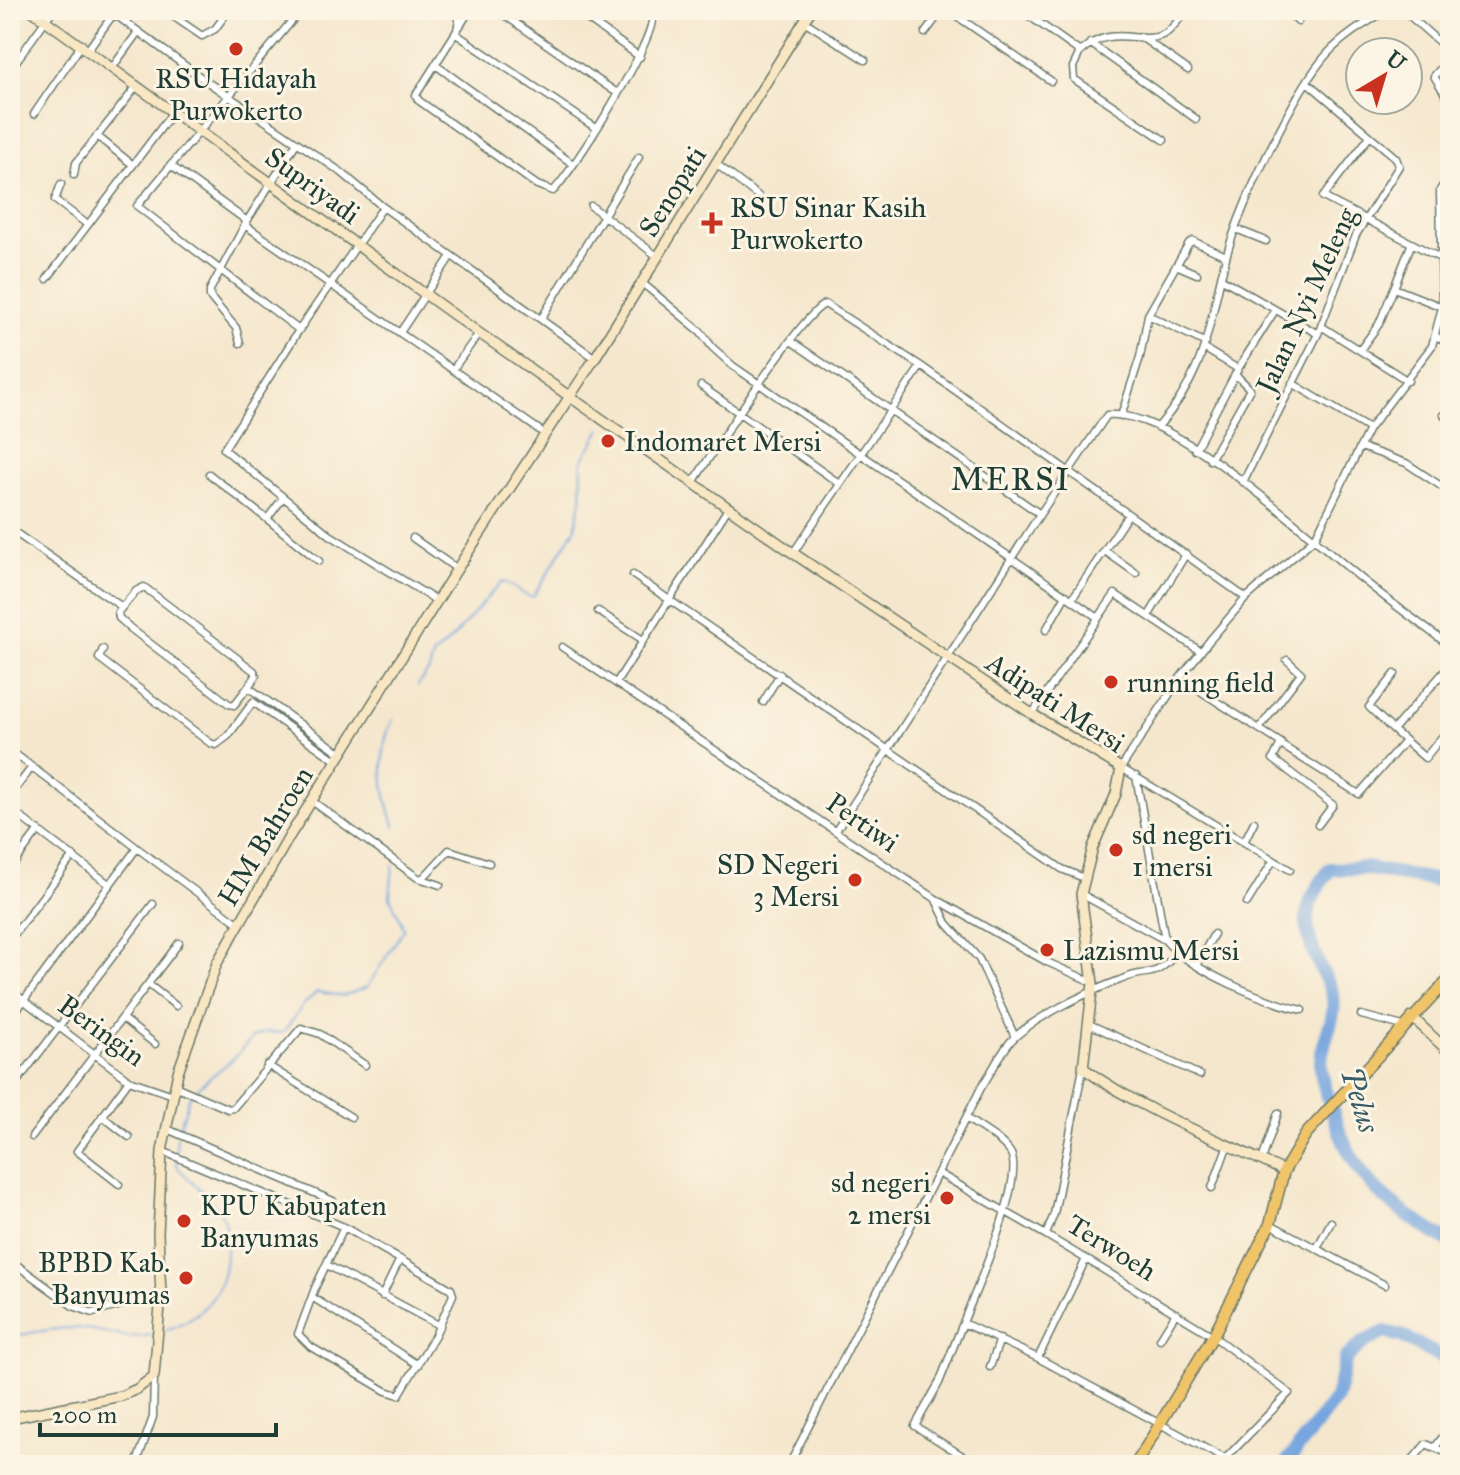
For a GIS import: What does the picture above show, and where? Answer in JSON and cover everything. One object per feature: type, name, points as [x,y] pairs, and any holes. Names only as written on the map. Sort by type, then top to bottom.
[{"type":"main road","points":[[1135,1465],[1213,1336],[1270,1224],[1284,1171],[1306,1134],[1450,978]]},
{"type":"street","name":"Supriyadi","points":[[31,10],[86,46],[112,68],[479,333],[570,394]]},
{"type":"street","points":[[10,70],[53,10]]},
{"type":"street","points":[[164,10],[202,36],[215,29],[229,10]]},
{"type":"street","points":[[299,330],[137,208],[301,10]]},
{"type":"street","points":[[456,34],[461,10]]},
{"type":"street","points":[[470,10],[416,95],[418,100],[549,191],[555,189],[573,164],[640,57],[653,24],[652,16],[644,10]]},
{"type":"street","points":[[497,10],[617,93]]},
{"type":"street","points":[[575,10],[640,57]]},
{"type":"street","name":"Senopati","points":[[570,394],[811,10]]},
{"type":"street","points":[[925,33],[945,10],[1051,81]]},
{"type":"street","points":[[1021,10],[1080,52]]},
{"type":"street","points":[[1164,140],[1074,79],[1073,67],[1080,52],[1090,43],[1117,34],[1141,37],[1166,33],[1188,10]]},
{"type":"street","points":[[1287,10],[1298,22]]},
{"type":"street","points":[[1158,427],[1185,395],[1205,346],[1226,256],[1236,229],[1307,82],[1342,40],[1387,10]]},
{"type":"street","points":[[1403,10],[1450,52]]},
{"type":"street","points":[[34,114],[113,11],[138,32],[297,142],[595,358]]},
{"type":"street","points":[[804,21],[865,60]]},
{"type":"street","points":[[112,68],[138,32]]},
{"type":"street","points":[[456,34],[596,128]]},
{"type":"street","points":[[1141,37],[1188,70]]},
{"type":"street","points":[[1090,43],[1196,119]]},
{"type":"street","points":[[1450,58],[1434,76],[1450,102]]},
{"type":"street","points":[[437,66],[573,164]]},
{"type":"street","name":"Jalan Nyi Meleng","points":[[1243,482],[1319,330],[1363,221],[1399,166],[1396,158],[1307,82]]},
{"type":"street","points":[[74,175],[76,163],[137,86]]},
{"type":"street","points":[[47,279],[173,112]]},
{"type":"street","points":[[97,136],[133,165]]},
{"type":"street","points":[[1370,136],[1323,195],[1363,221],[1436,257]]},
{"type":"street","points":[[240,343],[236,328],[210,297],[220,270],[246,223],[297,142]]},
{"type":"street","points":[[541,319],[639,157]]},
{"type":"street","points":[[715,163],[758,196]]},
{"type":"street","points":[[170,165],[246,223],[545,434]]},
{"type":"street","points":[[1290,870],[1119,767],[1180,678],[1196,648],[1245,596],[1311,535],[1361,447],[1365,427],[1437,337],[1436,257],[1440,190],[1450,175]]},
{"type":"street","points":[[61,184],[55,200],[88,225]]},
{"type":"street","points":[[591,206],[657,256]]},
{"type":"street","points":[[383,207],[299,330],[224,449],[330,535],[437,601]]},
{"type":"street","points":[[1236,229],[1266,241]]},
{"type":"street","points":[[1121,416],[1140,357],[1148,315],[1191,241],[1226,256]]},
{"type":"street","points":[[1360,350],[1379,324],[1411,245]]},
{"type":"street","points":[[401,331],[451,256]]},
{"type":"street","points":[[1176,265],[1197,274]]},
{"type":"street","points":[[1222,279],[1274,312],[1360,350],[1405,379]]},
{"type":"street","points":[[641,282],[701,332],[716,352],[760,385],[1097,617]]},
{"type":"street","points":[[1394,288],[1450,313]]},
{"type":"street","points":[[694,481],[791,341],[818,307],[825,304],[1070,469],[1245,596]]},
{"type":"street","points":[[1195,450],[1274,312]]},
{"type":"street","points":[[1148,315],[1205,346],[1237,372],[1250,389],[1210,460]]},
{"type":"street","points":[[454,368],[479,333]]},
{"type":"street","points":[[1437,337],[1450,343]]},
{"type":"street","points":[[791,341],[1040,514]]},
{"type":"street","points":[[793,553],[921,366]]},
{"type":"street","points":[[1292,383],[1365,427]]},
{"type":"street","points":[[701,386],[840,484]]},
{"type":"street","name":"HM Bahroen","points":[[154,1376],[161,1294],[158,1234],[166,1152],[177,1090],[217,963],[339,757],[570,394]]},
{"type":"street","name":"Adipati Mersi","points":[[570,394],[793,553],[1032,714],[1119,767],[1116,794],[1078,876],[1092,994],[1083,1068]]},
{"type":"street","points":[[837,829],[1102,419],[1121,416],[1158,427],[1195,450],[1243,482],[1368,585],[1450,646]]},
{"type":"street","points":[[1361,447],[1406,463],[1450,492]]},
{"type":"street","points":[[209,474],[319,561]]},
{"type":"street","points":[[267,519],[283,498]]},
{"type":"street","points":[[616,683],[730,506]]},
{"type":"street","points":[[1046,630],[1126,518]]},
{"type":"street","points":[[10,529],[122,607]]},
{"type":"street","points":[[413,538],[457,569]]},
{"type":"street","points":[[1105,551],[1136,573]]},
{"type":"street","points":[[1149,615],[1186,554]]},
{"type":"street","points":[[633,575],[1078,876]]},
{"type":"street","points":[[144,587],[254,671],[256,676],[248,687],[234,705],[229,704],[117,615],[138,588],[144,587]]},
{"type":"street","points":[[1032,714],[1115,594],[1196,648]]},
{"type":"street","points":[[598,611],[643,640]]},
{"type":"street","name":"Pertiwi","points":[[562,647],[837,829],[936,899],[1089,981]]},
{"type":"street","points":[[103,649],[99,658],[210,743],[216,745],[228,736],[253,702],[339,757]]},
{"type":"street","points":[[1259,729],[1301,673],[1287,660]]},
{"type":"street","points":[[1393,730],[1450,665]]},
{"type":"street","points":[[763,702],[780,674]]},
{"type":"street","points":[[1395,674],[1369,707],[1425,758],[1450,727]]},
{"type":"street","points":[[1180,678],[1359,794],[1405,741]]},
{"type":"street","points":[[248,687],[339,757]]},
{"type":"street","points":[[1281,745],[1273,759],[1333,805],[1318,825]]},
{"type":"street","points":[[10,750],[238,923]]},
{"type":"street","points":[[10,796],[32,767]]},
{"type":"street","points":[[1136,776],[1165,940]]},
{"type":"street","points":[[312,801],[422,879],[440,885]]},
{"type":"street","points":[[10,809],[110,885]]},
{"type":"street","points":[[1244,842],[1254,822]]},
{"type":"street","points":[[10,869],[39,830]]},
{"type":"street","points":[[10,1019],[137,848]]},
{"type":"street","points":[[422,879],[449,850],[489,863]]},
{"type":"street","points":[[10,940],[73,856]]},
{"type":"street","points":[[1247,903],[1273,861]]},
{"type":"street","points":[[1081,894],[1165,940],[1178,952],[1250,994],[1302,1010]]},
{"type":"street","points":[[936,899],[947,923],[979,959],[1005,1022],[1015,1037]]},
{"type":"street","points":[[10,1091],[153,904]]},
{"type":"street","points":[[1197,964],[1214,934]]},
{"type":"street","points":[[32,1137],[179,943]]},
{"type":"street","points":[[789,1465],[966,1118],[1015,1037],[1062,1008],[1123,978],[1158,973],[1178,952]]},
{"type":"street","points":[[148,984],[176,1006]]},
{"type":"street","name":"Beringin","points":[[10,990],[129,1080],[201,1097],[228,1109],[233,1108],[267,1065]]},
{"type":"street","points":[[1361,1015],[1403,1026]]},
{"type":"street","points":[[1412,1017],[1450,1053]]},
{"type":"street","points":[[123,1019],[155,1044]]},
{"type":"street","points":[[1089,1024],[1200,1075]]},
{"type":"street","points":[[351,1117],[267,1065],[301,1028],[320,1034],[365,1065]]},
{"type":"street","points":[[1083,1068],[1135,1102],[1284,1171]]},
{"type":"street","name":"Terwoeh","points":[[1083,1068],[1054,1214],[1046,1235],[1213,1336],[1289,1393],[1225,1459],[1161,1426]]},
{"type":"street","points":[[119,1184],[77,1153],[129,1080]]},
{"type":"street","points":[[1262,1160],[1278,1113]]},
{"type":"street","points":[[102,1116],[129,1137]]},
{"type":"street","points":[[966,1118],[1002,1145],[1012,1157],[1012,1185],[1007,1215],[939,1383],[915,1426],[977,1465]]},
{"type":"street","points":[[170,1130],[333,1201]]},
{"type":"street","points":[[1212,1188],[1227,1147]]},
{"type":"street","points":[[166,1152],[183,1162],[344,1227],[451,1289],[453,1295],[440,1326],[403,1392],[394,1395],[311,1347],[298,1334],[344,1227]]},
{"type":"street","points":[[938,1173],[1046,1235]]},
{"type":"street","points":[[1317,1248],[1331,1222]]},
{"type":"street","points":[[1270,1224],[1385,1285]]},
{"type":"street","points":[[382,1296],[400,1259]]},
{"type":"street","points":[[1038,1358],[1086,1259]]},
{"type":"street","points":[[10,1260],[73,1306],[93,1313],[161,1294]]},
{"type":"street","points":[[327,1265],[440,1326]]},
{"type":"street","points":[[312,1297],[418,1365]]},
{"type":"street","points":[[1160,1339],[1176,1313]]},
{"type":"street","points":[[963,1323],[1038,1358],[1161,1426]]},
{"type":"street","points":[[990,1367],[1000,1339]]},
{"type":"street","points":[[10,1418],[121,1396],[154,1376]]},
{"type":"street","points":[[136,1465],[153,1417],[154,1376]]},
{"type":"street","points":[[1436,1446],[1450,1427]]},
{"type":"street","points":[[1408,1465],[1426,1444],[1450,1454]]},
{"type":"waterway","points":[[418,685],[429,670],[434,654],[502,582],[533,597],[575,529],[581,501],[582,461],[601,429]]},
{"type":"waterway","points":[[393,719],[385,744],[383,772],[395,826]]},
{"type":"waterway","points":[[179,1130],[189,1098],[253,1037],[266,1032],[283,1033],[317,992],[343,996],[367,987],[404,929],[390,897],[393,865]]},
{"type":"waterway","name":"Pelus","points":[[1450,883],[1365,868],[1330,869],[1320,883],[1307,918],[1310,940],[1333,997],[1333,1014],[1321,1069],[1341,1135],[1351,1156],[1376,1189],[1408,1216],[1450,1242]]},
{"type":"waterway","points":[[176,1154],[177,1137]]},
{"type":"waterway","points":[[162,1331],[189,1319],[209,1302],[217,1291],[225,1264],[223,1218],[214,1204],[177,1166],[176,1160]]},
{"type":"waterway","points":[[10,1339],[40,1331],[72,1328],[132,1337],[153,1334]]},
{"type":"waterway","name":"Pelus","points":[[1285,1465],[1336,1398],[1346,1358],[1364,1342],[1385,1332],[1402,1336],[1450,1362]]},
{"type":"place","name":"RSU Hidayah Purwokerto","points":[[236,49]]},
{"type":"place","name":"RSU Sinar Kasih Purwokerto","points":[[712,223]]},
{"type":"place","name":"Indomaret Mersi","points":[[608,441]]},
{"type":"place","name":"running field","points":[[1111,682]]},
{"type":"place","name":"sd negeri 1 mersi","points":[[1116,850]]},
{"type":"place","name":"SD Negeri 3 Mersi","points":[[855,880]]},
{"type":"place","name":"Lazismu Mersi","points":[[1047,950]]},
{"type":"place","name":"sd negeri 2 mersi","points":[[947,1198]]},
{"type":"place","name":"KPU Kabupaten Banyumas","points":[[184,1221]]},
{"type":"place","name":"BPBD Kab. Banyumas","points":[[186,1278]]},
{"type":"district","name":"MERSI","points":[[1011,479]]}]
